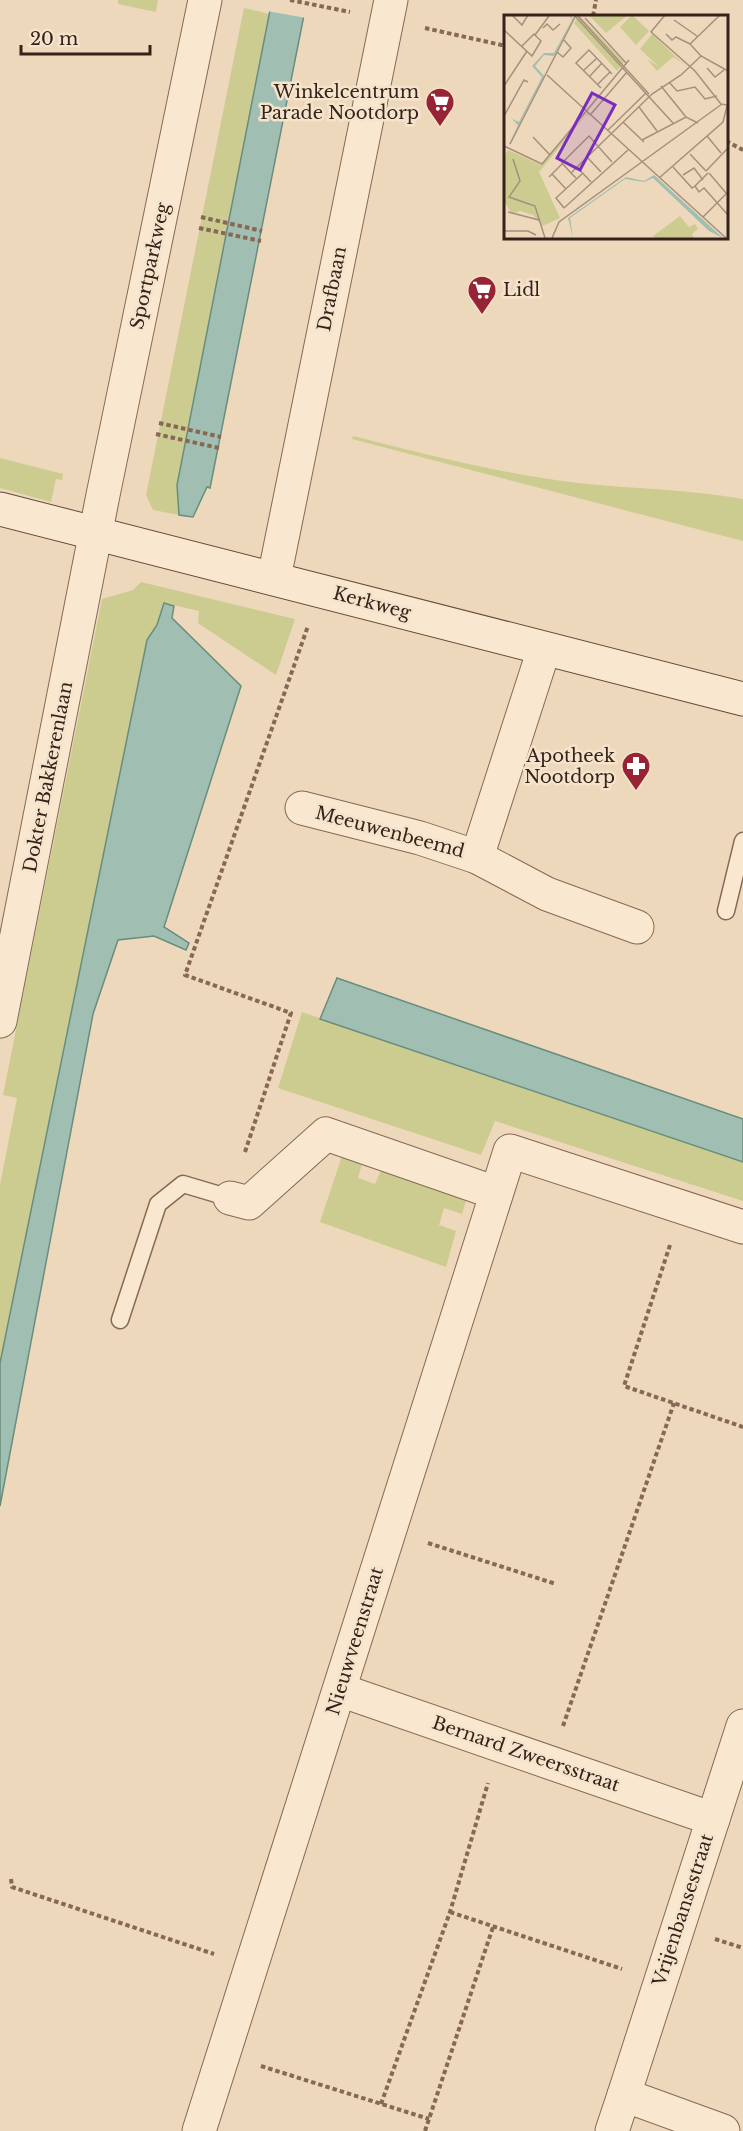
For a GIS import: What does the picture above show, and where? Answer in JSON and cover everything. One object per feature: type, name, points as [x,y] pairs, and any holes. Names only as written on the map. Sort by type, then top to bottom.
[{"type":"street","name":"Sportparkweg","points":[[96,533],[205,0]]},
{"type":"street","name":"Drafbaan","points":[[274,578],[388,10]]},
{"type":"street","name":"Kerkweg","points":[[0,509],[743,699]]},
{"type":"street","name":"Dokter Bakkerenlaan","points":[[0,1021],[96,533]]},
{"type":"street","name":"Meeuwenbeemd","points":[[477,857],[544,649]]},
{"type":"street","name":"Meeuwenbeemd","points":[[302,808],[420,838],[477,857],[547,894],[637,927]]},
{"type":"street","points":[[230,1198],[249,1203],[326,1134],[496,1193]]},
{"type":"street","name":"Nieuwveenstraat","points":[[199,2131],[510,1151],[683,1207]]},
{"type":"street","points":[[683,1207],[743,1227]]},
{"type":"street","name":"Bernard Zweersstraat","points":[[340,1690],[713,1819]]},
{"type":"street","name":"Vrijenbansestraat","points":[[612,2131],[743,1726]]},
{"type":"street","points":[[624,2095],[723,2131]]},
{"type":"lane","points":[[726,911],[743,841]]},
{"type":"lane","points":[[120,1320],[158,1204],[183,1184],[230,1198]]},
{"type":"path","points":[[290,0],[313,4]]},
{"type":"path","points":[[593,15],[596,0]]},
{"type":"path","points":[[388,10],[504,45]]},
{"type":"path","points":[[728,142],[743,150]]},
{"type":"path","points":[[225,222],[262,231]]},
{"type":"path","points":[[222,233],[261,241]]},
{"type":"path","points":[[183,429],[221,437]]},
{"type":"path","points":[[181,440],[219,448]]},
{"type":"path","points":[[230,1198],[291,1013],[185,975],[320,590]]},
{"type":"path","points":[[683,1207],[624,1386],[743,1427]]},
{"type":"path","points":[[551,1762],[674,1403]]},
{"type":"path","points":[[390,1531],[556,1584]]},
{"type":"path","points":[[381,2104],[450,1912],[500,1744]]},
{"type":"path","points":[[11,1879],[12,1887],[251,1967]]},
{"type":"path","points":[[450,1912],[660,1982]]},
{"type":"path","points":[[425,2131],[493,1926]]},
{"type":"path","points":[[223,2054],[429,2119]]},
{"type":"shaded area","points":[[118,0],[158,0],[156,12],[118,4]]},
{"type":"shaded area","points":[[272,0],[307,0],[210,488],[207,487],[193,517],[179,515],[177,485]]},
{"type":"shaded area","points":[[244,8],[270,14],[177,485],[179,515],[153,510],[146,495]]},
{"type":"shaded area","points":[[353,436],[521,475],[743,499],[743,541],[352,439]]},
{"type":"shaded area","points":[[0,458],[63,474],[62,480],[56,479],[51,502],[0,488]]},
{"type":"shaded area","points":[[141,582],[295,619],[276,675],[198,623],[199,611],[164,603],[157,625],[147,640],[0,1363],[0,1185],[17,1098],[3,1095],[102,599],[133,590]]},
{"type":"shaded area","points":[[164,603],[174,606],[172,618],[241,686],[164,927],[189,943],[186,950],[154,936],[118,940],[93,1014],[0,1506],[0,1363],[147,640],[157,625]]},
{"type":"shaded area","points":[[337,978],[743,1119],[743,1162],[320,1019]]},
{"type":"shaded area","points":[[302,1012],[743,1162],[743,1201],[495,1121],[481,1155],[278,1088]]},
{"type":"shaded area","points":[[342,1156],[362,1164],[358,1178],[375,1184],[382,1168],[468,1194],[462,1214],[444,1208],[439,1225],[456,1231],[446,1267],[320,1222]]},
{"type":"pier","points":[[269,0],[310,0],[306,18],[267,11]]},
{"type":"place","name":"Winkelcentrum Parade Nootdorp","points":[[440,128]]},
{"type":"place","name":"Lidl","points":[[482,316]]},
{"type":"place","name":"Apotheek Nootdorp","points":[[636,792]]}]
